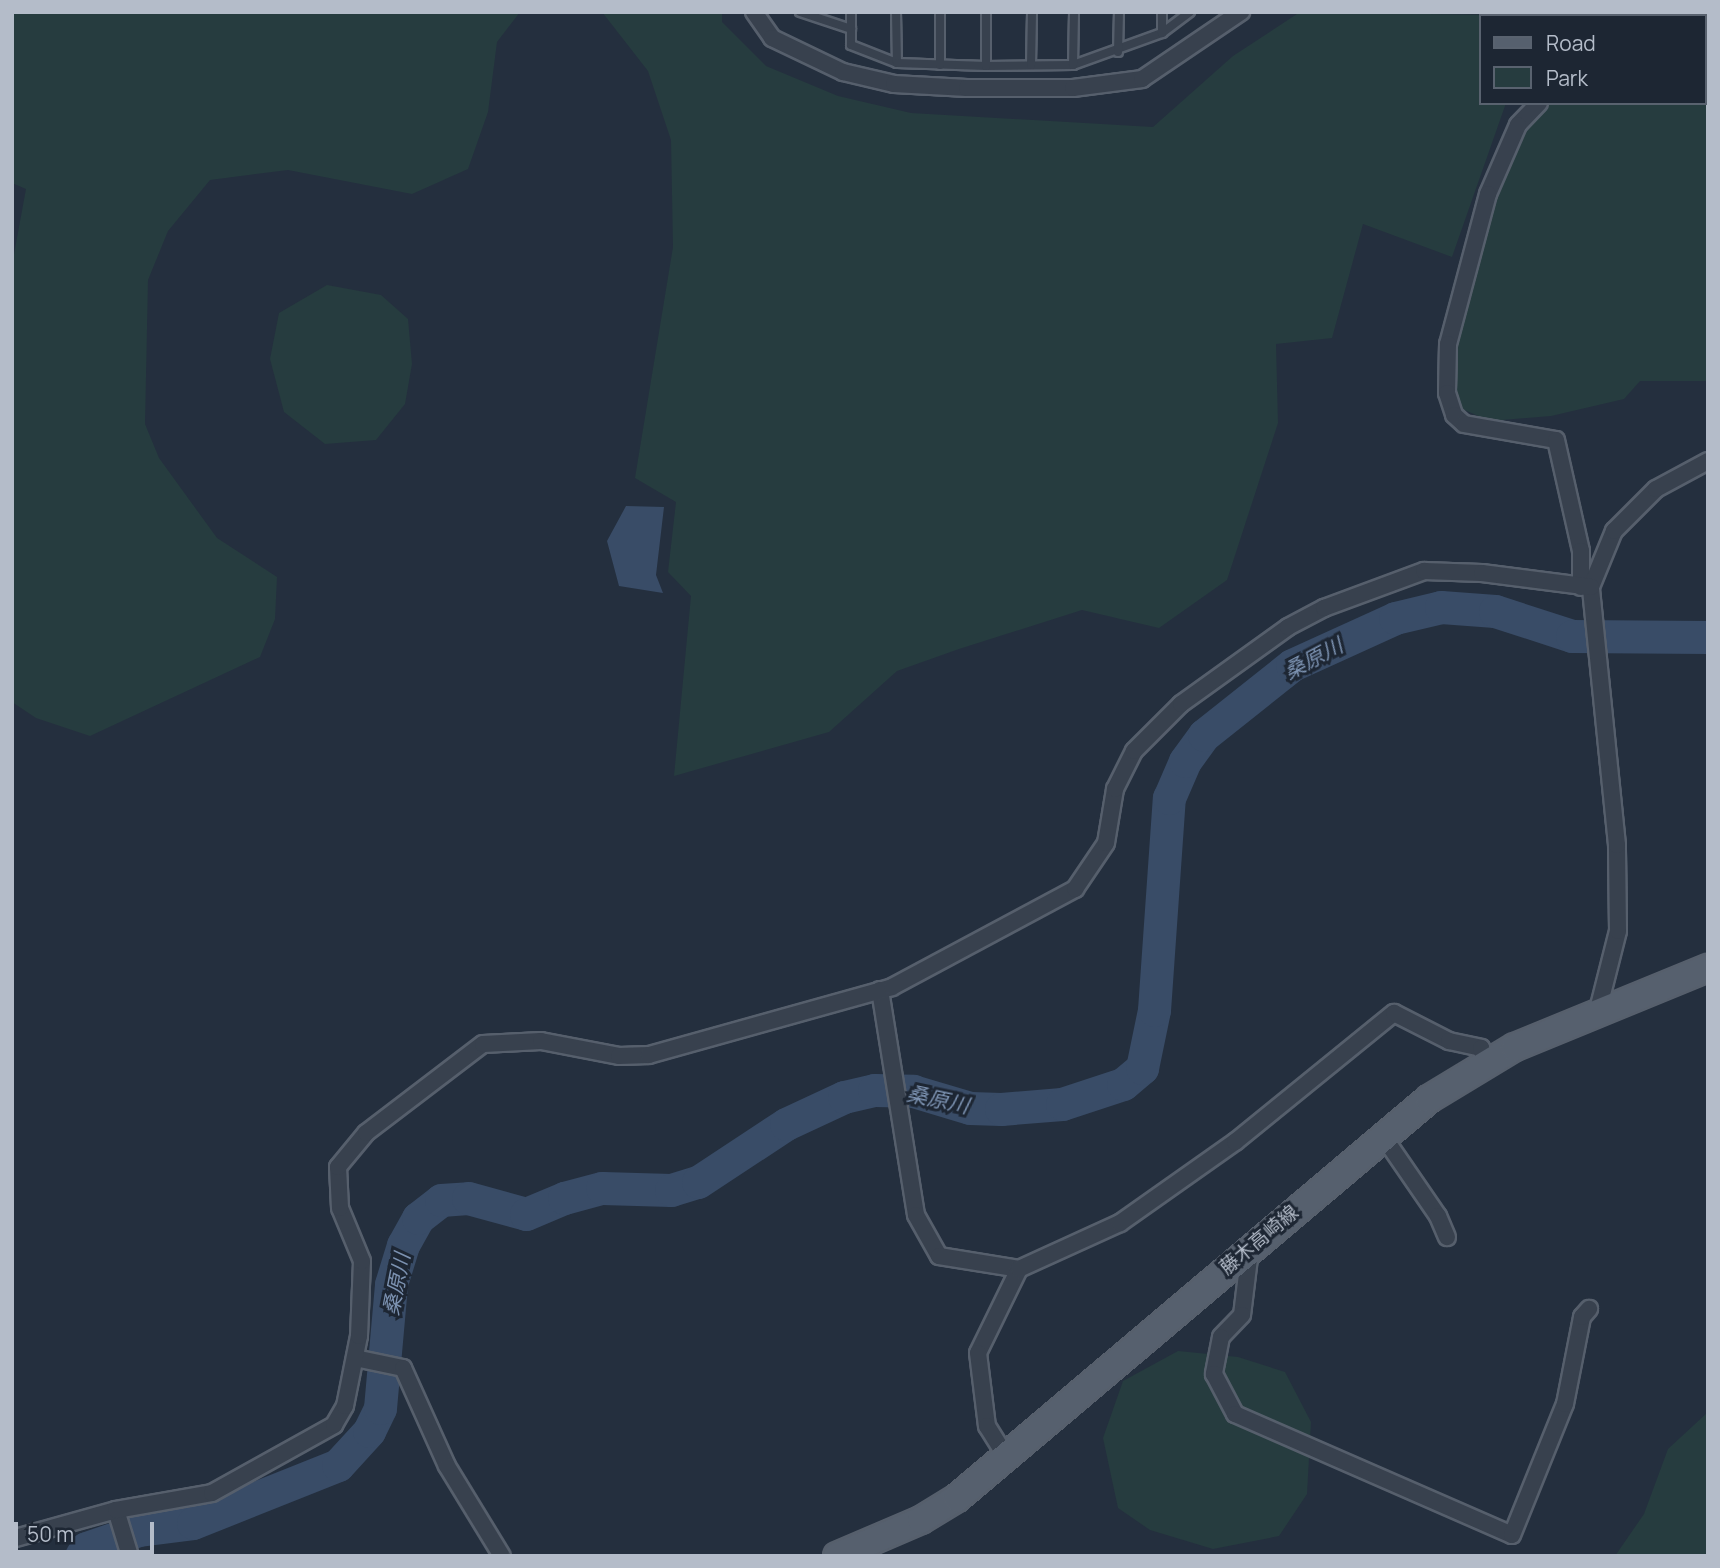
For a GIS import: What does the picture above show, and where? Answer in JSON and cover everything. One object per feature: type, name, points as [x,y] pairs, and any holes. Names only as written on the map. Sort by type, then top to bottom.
[{"type":"main road","name":"藤木高崎線","points":[[837,1556],[921,1520],[1006,1457],[1250,1247],[1429,1099],[1486,1063],[1598,1010],[1708,968]]},
{"type":"street","points":[[754,12],[772,38],[843,72],[894,84],[1073,88],[1142,79],[1241,12]]},
{"type":"street","points":[[1537,105],[1518,125],[1488,194],[1448,344],[1447,393],[1454,415],[1464,424],[1556,440],[1581,551],[1618,845],[1618,931],[1598,1010]]},
{"type":"street","points":[[1586,587],[1614,531],[1656,489],[1708,461]]},
{"type":"street","points":[[12,1539],[116,1510],[212,1493],[334,1425],[345,1406],[355,1358],[362,1261],[341,1208],[338,1167],[366,1133],[483,1044],[541,1041],[619,1056],[649,1055],[880,990],[1075,889],[1092,870],[1106,843],[1115,789],[1134,751],[1181,704],[1288,627],[1324,608],[1424,571],[1482,573],[1586,587]]},
{"type":"street","points":[[880,990],[916,1215],[939,1256],[1019,1269],[1120,1223],[1235,1142],[1394,1013],[1450,1041],[1481,1048],[1486,1063]]},
{"type":"street","points":[[1383,1136],[1438,1216],[1447,1237]]},
{"type":"street","points":[[1250,1247],[1242,1315],[1221,1337],[1214,1374],[1235,1414],[1512,1535],[1566,1404],[1581,1317],[1589,1309]]},
{"type":"street","points":[[1006,1457],[987,1426],[978,1353],[1019,1269]]},
{"type":"street","points":[[355,1358],[403,1368],[447,1466],[502,1556]]},
{"type":"street","points":[[116,1510],[130,1556]]},
{"type":"lane","points":[[800,12],[851,29]]},
{"type":"lane","points":[[851,12],[851,45],[897,63],[986,66],[1073,65],[1118,52],[1162,33],[1190,12]]},
{"type":"lane","points":[[896,12],[897,63]]},
{"type":"lane","points":[[940,12],[940,65]]},
{"type":"lane","points":[[986,12],[986,66]]},
{"type":"lane","points":[[1031,65],[1032,12]]},
{"type":"lane","points":[[1073,65],[1074,12]]},
{"type":"lane","points":[[1118,52],[1119,12]]},
{"type":"lane","points":[[1162,12],[1162,33]]},
{"type":"green space","points":[[12,12],[520,12],[497,42],[488,112],[468,169],[412,194],[288,170],[210,180],[168,231],[148,280],[145,424],[159,458],[217,538],[277,577],[275,619],[260,657],[90,736],[36,718],[12,702],[12,265],[26,189],[12,183]]},
{"type":"green space","points":[[602,12],[722,12],[722,22],[766,66],[838,96],[911,113],[1153,127],[1233,56],[1300,12],[1478,15],[1478,105],[1505,105],[1452,257],[1363,224],[1332,338],[1276,344],[1278,423],[1227,580],[1159,628],[1082,610],[959,649],[897,671],[829,732],[674,776],[691,596],[668,572],[676,502],[635,478],[673,247],[671,140],[648,71]]},
{"type":"green space","points":[[1605,12],[1708,12],[1708,381],[1640,381],[1624,399],[1551,416],[1490,421],[1460,408],[1455,386],[1458,341],[1498,195],[1524,134],[1549,105],[1706,105],[1706,14]]},
{"type":"green space","points":[[327,285],[381,295],[408,319],[412,364],[405,404],[376,440],[325,444],[284,412],[270,359],[279,313]]},
{"type":"green space","points":[[1178,1351],[1238,1357],[1285,1372],[1311,1422],[1307,1494],[1279,1536],[1213,1549],[1150,1530],[1118,1508],[1103,1438],[1123,1381]]},
{"type":"green space","points":[[1708,1412],[1708,1556],[1615,1556],[1644,1514],[1668,1449]]},
{"type":"water","points":[[626,506],[664,507],[656,575],[663,593],[619,586],[607,541]]},
{"type":"waterway","name":"桑原川","points":[[81,1556],[86,1548],[139,1530],[193,1523],[338,1465],[369,1431],[380,1408],[391,1284],[403,1245],[418,1218],[441,1200],[468,1198],[526,1214],[564,1198],[602,1188],[671,1190],[698,1182],[786,1124],[844,1097],[874,1090],[913,1091],[970,1108],[1001,1109],[1062,1104],[1123,1084],[1142,1068],[1154,1010],[1169,798],[1185,761],[1204,735],[1292,665],[1395,618],[1441,607],[1495,611],[1572,636],[1708,637]]}]
